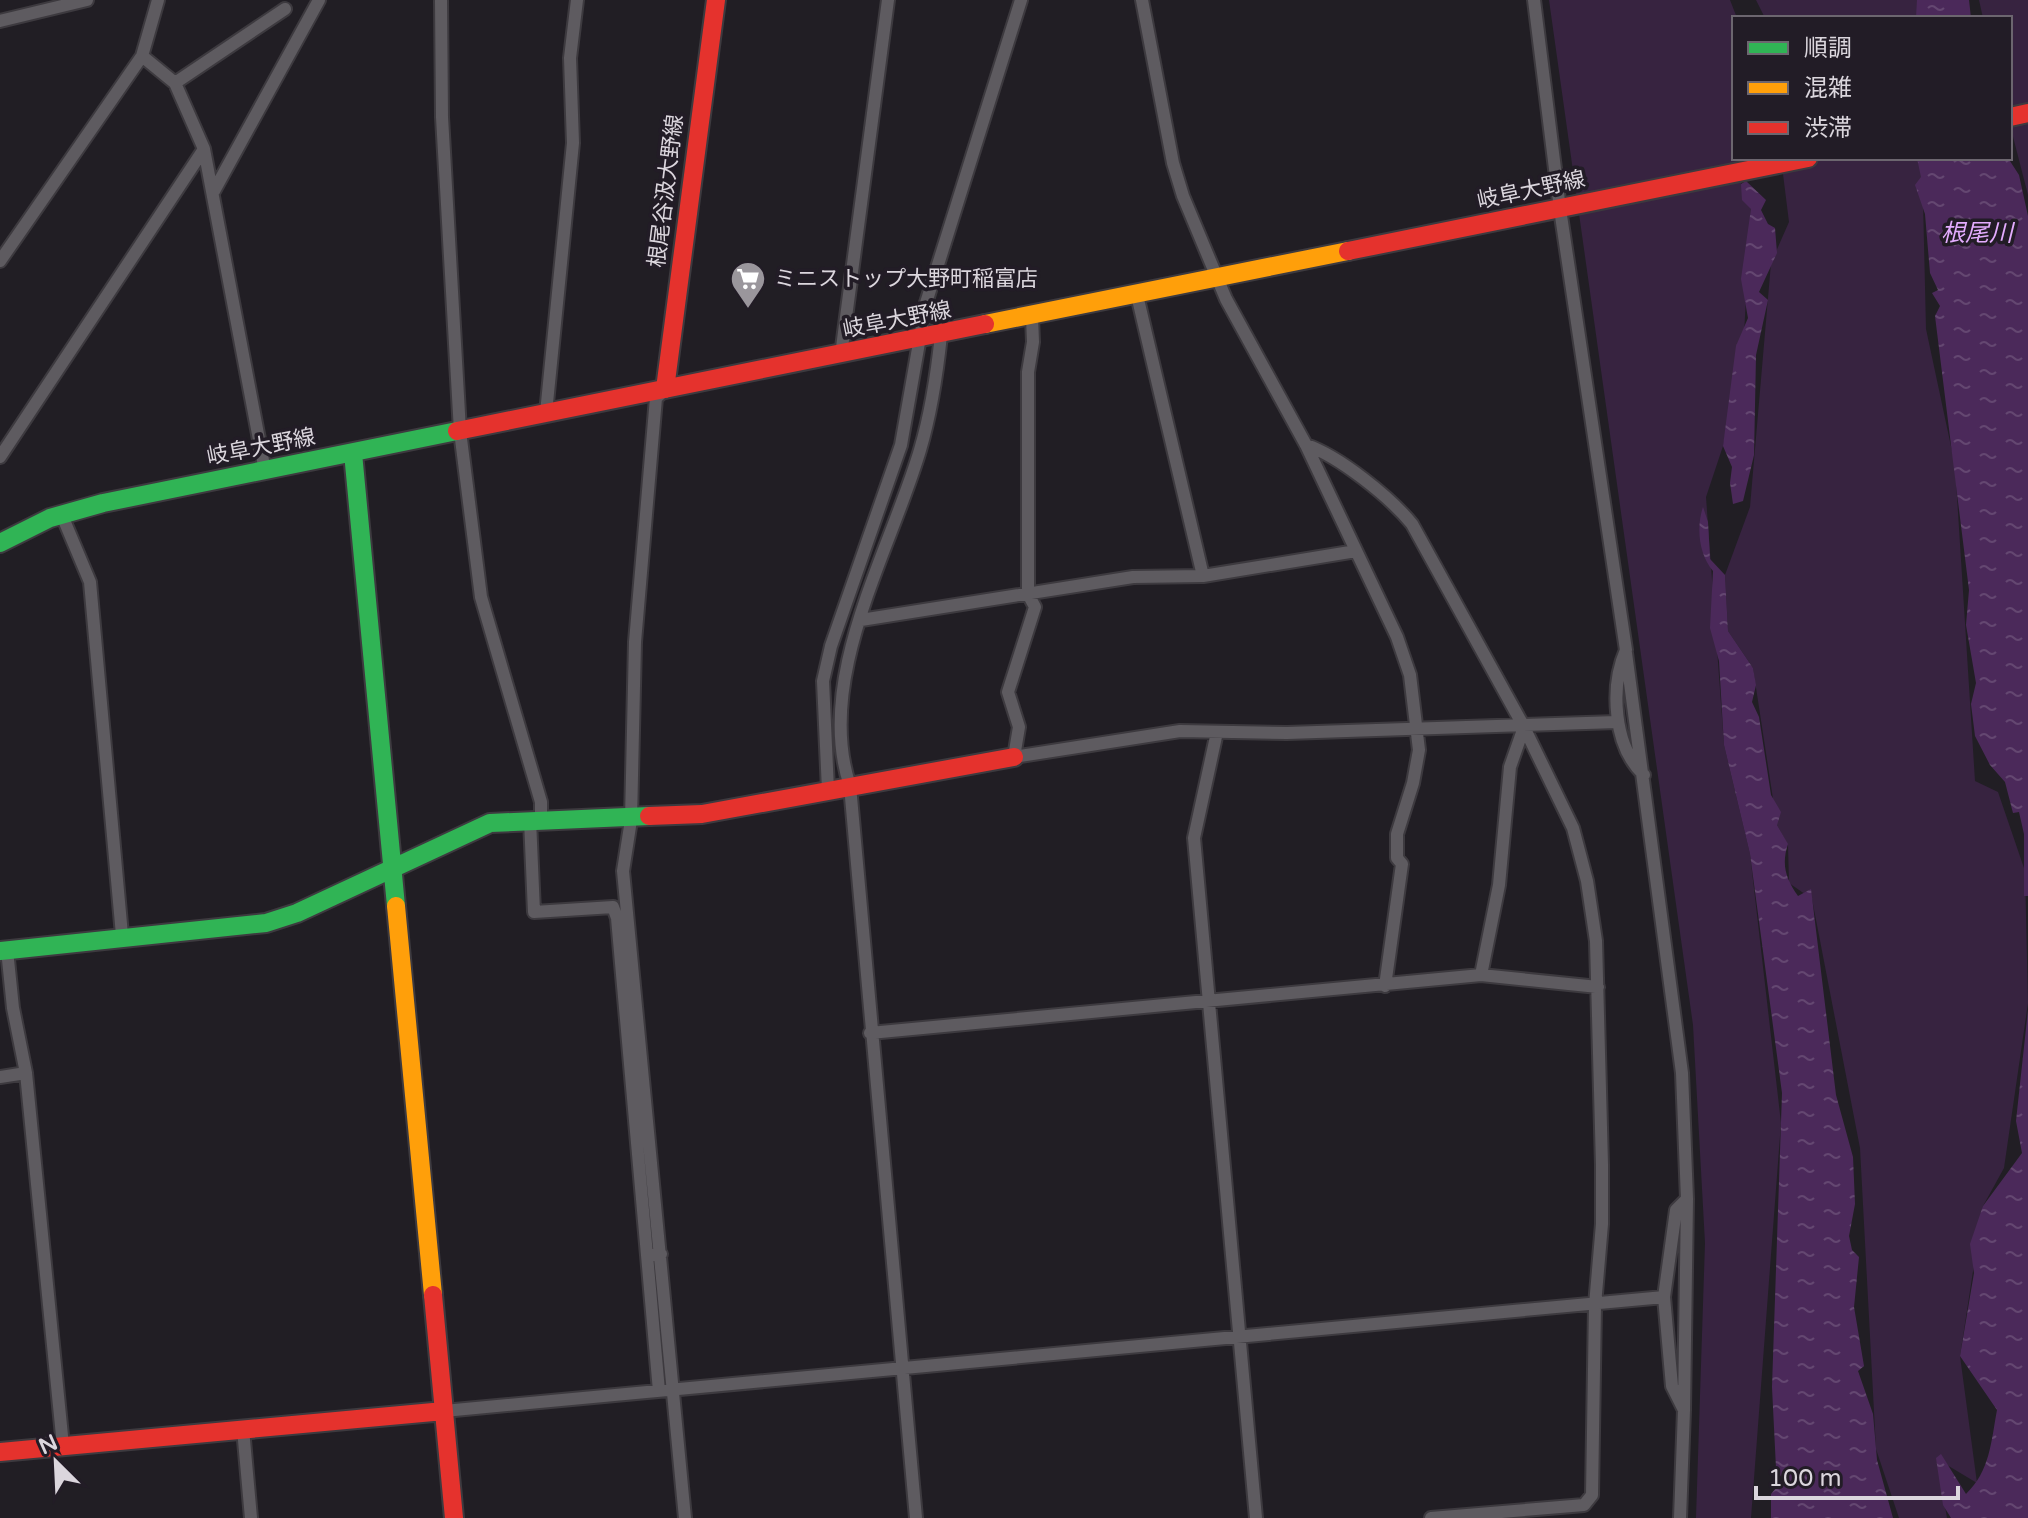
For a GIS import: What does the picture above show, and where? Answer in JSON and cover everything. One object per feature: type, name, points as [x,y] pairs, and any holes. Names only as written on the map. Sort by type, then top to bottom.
[{"type":"street","points":[[0,21],[87,0]]},
{"type":"street","points":[[0,261],[142,56],[158,0]]},
{"type":"street","points":[[214,191],[319,0]]},
{"type":"street","points":[[441,0],[442,117],[460,431],[481,597],[541,802],[535,819],[534,912],[613,907],[622,917],[661,1254],[685,1518]]},
{"type":"street","points":[[546,413],[573,143],[570,58],[577,0]]},
{"type":"street","name":"根尾谷汲大野線","points":[[665,389],[716,0]]},
{"type":"street","points":[[841,355],[848,278],[888,0]]},
{"type":"street","points":[[828,790],[823,681],[831,646],[901,445],[911,402],[917,340],[1021,0]]},
{"type":"street","points":[[1142,0],[1173,163],[1217,279],[1306,445],[1406,662],[1418,728],[1413,783],[1397,834],[1397,858],[1402,864],[1385,986]]},
{"type":"street","points":[[1534,0],[1560,209],[1644,775],[1682,1073],[1687,1199],[1680,1518]]},
{"type":"street","points":[[175,83],[285,9]]},
{"type":"street","points":[[142,56],[175,83],[204,149],[265,471]]},
{"type":"street","points":[[0,457],[204,149]]},
{"type":"street","name":"岐阜大野線","points":[[0,543],[25,527],[61,513],[1798,160]]},
{"type":"street","points":[[1137,295],[1203,576]]},
{"type":"street","points":[[1014,757],[1019,727],[1008,692],[1035,607],[1028,594],[1028,372],[1033,342],[1032,317]]},
{"type":"street","points":[[916,1518],[850,786],[841,734],[844,670],[921,449],[941,335]]},
{"type":"street","points":[[659,1391],[622,917],[623,871],[631,820],[635,642],[656,398],[665,389]]},
{"type":"street","points":[[1306,445],[1322,450],[1400,510],[1412,524],[1524,727],[1573,828],[1596,941],[1602,1224],[1595,1305],[1592,1495],[1584,1505],[1431,1518]]},
{"type":"street","points":[[353,453],[454,1518]]},
{"type":"street","points":[[61,513],[90,582],[122,935]]},
{"type":"street","points":[[861,620],[1133,577],[1203,576],[1356,551]]},
{"type":"street","points":[[1626,650],[1620,665],[1617,722],[1633,765],[1644,775]]},
{"type":"street","points":[[63,1446],[26,1073],[3,951],[122,935],[266,923],[297,913],[490,823],[535,819],[631,820],[702,814],[1014,757],[1180,731],[1524,727],[1617,722]]},
{"type":"street","points":[[1481,975],[1499,885],[1510,767],[1524,727]]},
{"type":"street","points":[[1217,732],[1194,838],[1256,1518]]},
{"type":"street","points":[[870,1033],[1481,975],[1598,987]]},
{"type":"street","points":[[0,1077],[26,1073]]},
{"type":"street","points":[[1684,1410],[1672,1386],[1664,1297],[1676,1210],[1687,1199]]},
{"type":"street","points":[[647,1255],[661,1254]]},
{"type":"street","points":[[0,1452],[1664,1297]]},
{"type":"street","points":[[243,1429],[251,1518]]},
{"type":"shaded area","points":[[1549,0],[1730,0],[1736,16],[1732,16],[1732,160],[1746,160],[1741,184],[1751,209],[1744,334],[1723,446],[1706,497],[1724,745],[1750,854],[1781,1123],[1751,1518],[1696,1518],[1705,1243],[1693,1025]]},
{"type":"shaded area","points":[[1756,0],[1924,0],[1924,16],[1764,16]]},
{"type":"shaded area","points":[[1979,0],[2028,0],[2028,195],[2012,133],[2012,16],[1983,16]]},
{"type":"shaded area","points":[[1781,160],[1922,160],[1926,329],[1955,465],[1975,781],[1998,792],[2025,871],[2028,1003],[2004,1168],[1983,1206],[1960,1356],[1977,1483],[1937,1459],[1947,1518],[1899,1518],[1876,1449],[1860,1148],[1812,899],[1789,883],[1788,845],[1777,825],[1753,668],[1728,631],[1725,575],[1750,507],[1771,263],[1789,222]]},
{"type":"water","points":[[1917,0],[1969,0],[1971,16],[1916,16]]},
{"type":"water","name":"根尾川","points":[[1917,160],[2009,160],[2019,175],[2028,216],[2028,896],[2024,896],[2024,834],[2019,812],[2013,813],[2005,782],[1990,765],[1975,736],[1971,704],[1976,683],[1966,625],[1969,590],[1935,316],[1940,306],[1932,293],[1938,290],[1930,273],[1925,214],[1915,185],[1921,177]]},
{"type":"water","points":[[1746,181],[1766,200],[1761,210],[1768,224],[1775,228],[1777,253],[1759,292],[1768,300],[1756,355],[1754,455],[1743,501],[1733,504],[1730,483],[1732,467],[1723,446],[1736,346],[1748,318],[1741,279],[1751,209],[1742,200],[1741,184]]},
{"type":"water","points":[[1703,507],[1708,522],[1710,559],[1725,575],[1728,631],[1753,668],[1756,685],[1752,702],[1759,717],[1771,795],[1781,812],[1777,825],[1788,844],[1786,872],[1798,896],[1811,889],[1836,1095],[1853,1157],[1855,1204],[1849,1236],[1852,1250],[1859,1257],[1854,1307],[1864,1366],[1858,1371],[1873,1414],[1877,1460],[1893,1518],[1771,1518],[1771,1494],[1783,1480],[1776,1468],[1772,1387],[1782,1093],[1750,854],[1724,745],[1719,661],[1710,628],[1713,571],[1700,540]]},
{"type":"water","points":[[2028,1010],[2028,1518],[1951,1518],[1943,1505],[1936,1458],[1941,1454],[1966,1494],[1985,1466],[1997,1410],[1960,1356],[1974,1273],[1970,1244],[1983,1206],[2022,1153],[2016,1121]]},
{"type":"traffic: fast","points":[[0,543],[50,518],[103,503],[457,431]]},
{"type":"traffic: fast","points":[[353,453],[396,906]]},
{"type":"traffic: fast","points":[[0,951],[266,923],[297,913],[490,823],[649,816]]},
{"type":"traffic: slow","points":[[985,324],[1348,251]]},
{"type":"traffic: slow","points":[[396,906],[433,1295]]},
{"type":"traffic: jam","points":[[665,389],[716,0]]},
{"type":"traffic: jam","points":[[2012,117],[2028,113]]},
{"type":"traffic: jam","points":[[1348,251],[1798,160]]},
{"type":"traffic: jam","points":[[457,431],[985,324]]},
{"type":"traffic: jam","points":[[649,816],[702,814],[1014,757]]},
{"type":"traffic: jam","points":[[433,1295],[454,1518]]},
{"type":"traffic: jam","points":[[0,1452],[444,1411]]},
{"type":"place","name":"ミニストップ大野町稲富店","points":[[748,310]]}]
